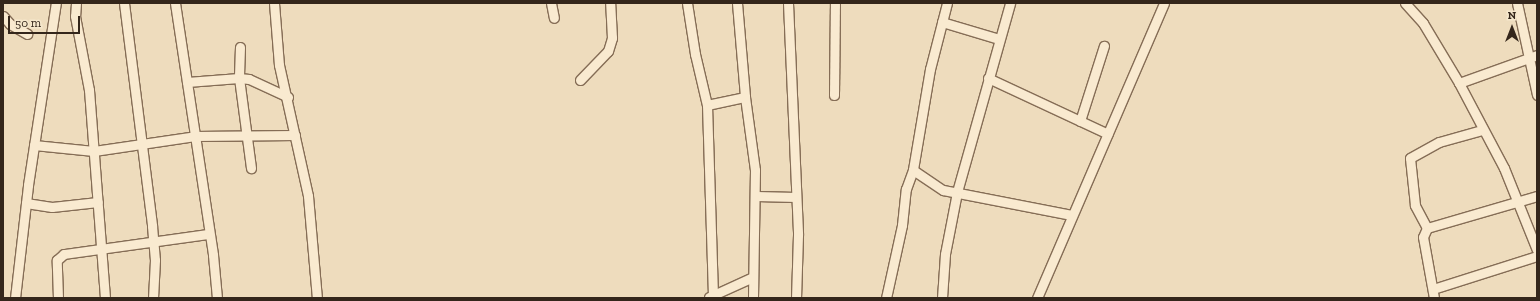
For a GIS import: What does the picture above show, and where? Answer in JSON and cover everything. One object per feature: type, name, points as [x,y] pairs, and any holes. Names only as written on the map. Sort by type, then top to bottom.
[{"type":"street","points":[[15,298],[34,145],[56,3]]},
{"type":"street","points":[[76,3],[76,16],[87,77],[105,298]]},
{"type":"street","points":[[124,3],[143,144],[154,242],[153,298]]},
{"type":"street","points":[[175,3],[217,298]]},
{"type":"street","points":[[274,3],[280,65],[308,196],[317,298]]},
{"type":"street","points":[[552,3],[554,18]]},
{"type":"street","points":[[580,80],[608,51],[612,38],[610,3]]},
{"type":"street","points":[[687,3],[695,54],[707,105],[711,297],[753,277]]},
{"type":"street","points":[[737,3],[744,96],[755,170],[756,196],[753,298]]},
{"type":"street","points":[[788,3],[798,235],[796,298]]},
{"type":"street","points":[[834,95],[835,3]]},
{"type":"street","points":[[886,298],[902,225],[906,189],[913,170],[930,69],[947,3]]},
{"type":"street","points":[[942,298],[945,254],[957,192],[1010,3]]},
{"type":"street","points":[[1037,298],[1164,3]]},
{"type":"street","points":[[1404,3],[1423,23],[1459,83],[1519,201],[1537,250]]},
{"type":"street","points":[[1517,3],[1533,57],[1537,95]]},
{"type":"street","points":[[3,16],[10,24],[27,34]]},
{"type":"street","points":[[942,22],[999,39]]},
{"type":"street","points":[[1080,121],[1104,46]]},
{"type":"street","points":[[240,47],[239,78],[251,168]]},
{"type":"street","points":[[1459,83],[1533,57]]},
{"type":"street","points":[[187,82],[239,78],[256,82],[288,97]]},
{"type":"street","points":[[988,78],[1108,134]]},
{"type":"street","points":[[707,105],[744,96]]},
{"type":"street","points":[[1482,130],[1439,142],[1410,158],[1415,205],[1427,228],[1423,238],[1434,294],[1537,256]]},
{"type":"street","points":[[34,145],[94,151],[195,136],[295,135]]},
{"type":"street","points":[[913,170],[943,190],[1072,215]]},
{"type":"street","points":[[756,196],[796,198]]},
{"type":"street","points":[[1427,228],[1537,196]]},
{"type":"street","points":[[26,203],[52,207],[98,202]]},
{"type":"street","points":[[58,298],[58,257],[102,249],[209,234]]}]
